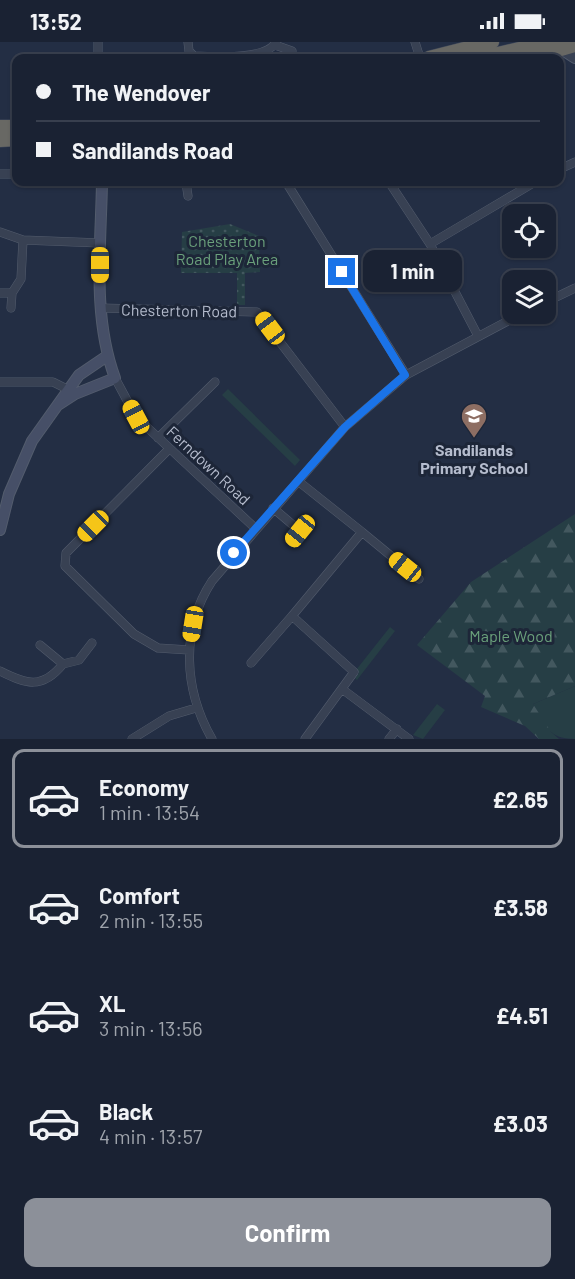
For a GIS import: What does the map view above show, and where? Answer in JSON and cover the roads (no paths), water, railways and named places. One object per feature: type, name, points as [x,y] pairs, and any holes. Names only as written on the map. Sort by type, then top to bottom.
[{"type":"highway","points":[[445,54],[492,42]]},
{"type":"highway","points":[[498,54],[524,48],[575,45]]},
{"type":"main road","name":"Ferndown Road","points":[[102,186],[100,308],[107,356],[116,378]]},
{"type":"main road","points":[[0,530],[22,459],[58,405],[72,392],[93,363],[107,356]]},
{"type":"main road","points":[[72,392],[116,378]]},
{"type":"street","points":[[246,54],[275,44],[292,51]]},
{"type":"street","points":[[553,46],[575,58]]},
{"type":"street","points":[[187,186],[188,196]]},
{"type":"street","points":[[288,186],[405,375]]},
{"type":"street","points":[[392,186],[430,244],[477,334]]},
{"type":"street","points":[[430,244],[528,186]]},
{"type":"street","points":[[0,232],[23,240],[100,243]]},
{"type":"street","points":[[11,308],[12,293],[21,279],[23,240]]},
{"type":"street","points":[[556,297],[575,288]]},
{"type":"street","points":[[0,293],[12,293]]},
{"type":"street","name":"Chesterton Road","points":[[100,308],[257,312],[345,427]]},
{"type":"street","points":[[212,739],[196,708],[190,683],[189,650],[193,624],[203,595],[255,528],[345,427],[405,375],[477,334],[502,323]]},
{"type":"street","name":"Ferndown Road","points":[[116,378],[136,417],[255,528]]},
{"type":"street","points":[[0,382],[53,382],[72,392]]},
{"type":"street","points":[[158,438],[215,382]]},
{"type":"street","points":[[169,449],[66,553],[65,566],[134,634],[158,648],[189,650]]},
{"type":"street","points":[[298,480],[419,579]]},
{"type":"street","points":[[273,508],[300,531],[292,542]]},
{"type":"street","points":[[251,663],[362,532]]},
{"type":"street","points":[[292,616],[354,672],[305,739]]},
{"type":"street","points":[[0,671],[28,683],[45,681],[63,664],[79,660],[92,643]]},
{"type":"street","points":[[40,645],[63,664]]},
{"type":"street","points":[[342,689],[409,739]]},
{"type":"street","points":[[132,739],[169,716],[196,708]]},
{"type":"street","points":[[389,739],[397,729]]},
{"type":"place","name":"Sandilands Primary School","points":[[474,439]]},
{"type":"park label","name":"Chesterton Road Play Area","points":[[227,249]]},
{"type":"park label","name":"Maple Wood","points":[[511,635]]}]
